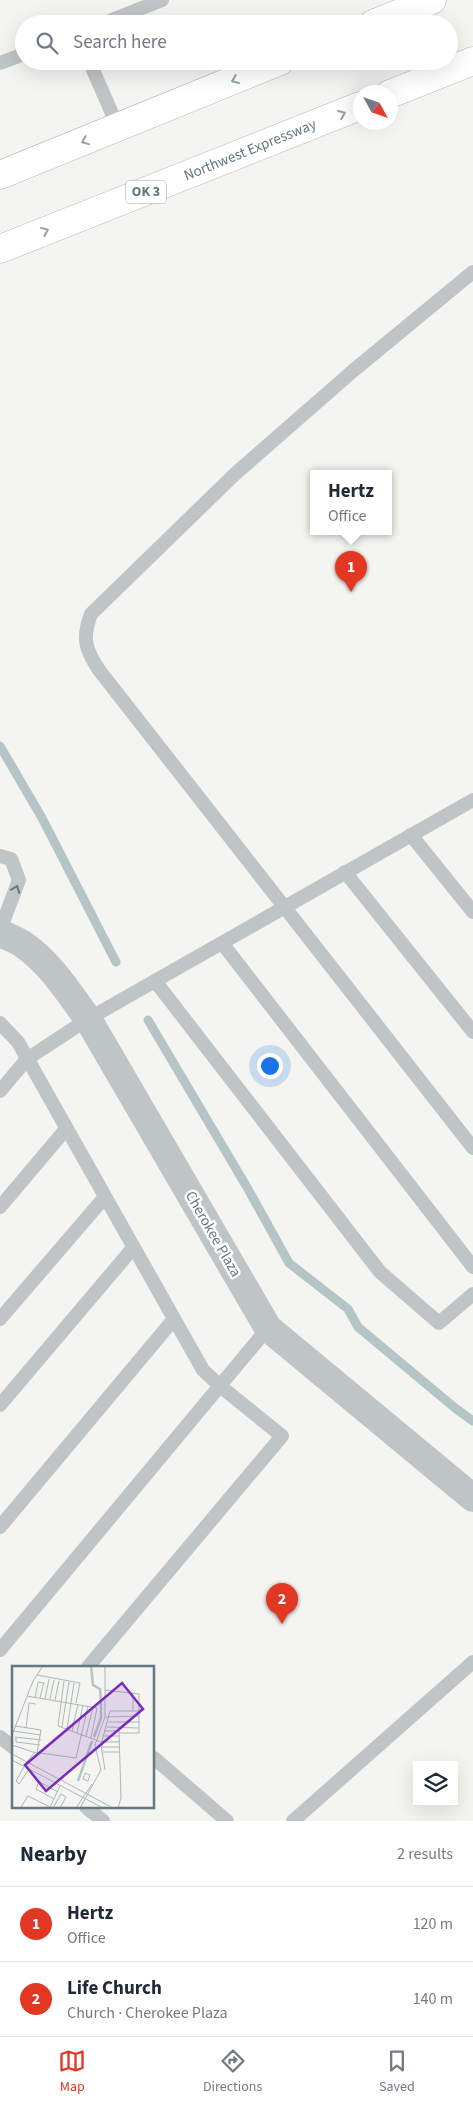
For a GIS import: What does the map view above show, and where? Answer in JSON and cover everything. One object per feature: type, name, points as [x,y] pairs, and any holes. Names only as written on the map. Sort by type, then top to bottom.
[{"type":"highway","points":[[385,13],[432,0]]},
{"type":"highway","points":[[458,67],[473,61]]},
{"type":"highway","points":[[0,175],[258,70]]},
{"type":"highway","points":[[398,91],[450,70]]},
{"type":"highway","name":"Northwest Expressway","points":[[0,249],[353,109]]},
{"type":"street","name":"Cherokee Plaza","points":[[0,931],[24,945],[42,959],[88,1019],[268,1328],[473,1498]]},
{"type":"lane","points":[[124,15],[159,1]]},
{"type":"lane","points":[[0,64],[15,58]]},
{"type":"lane","points":[[93,70],[118,127]]},
{"type":"lane","points":[[473,272],[354,370],[235,474],[91,614],[85,630],[86,644],[99,670],[286,906],[473,1148]]},
{"type":"lane","points":[[0,1091],[27,1059],[88,1019],[473,800]]},
{"type":"lane","points":[[411,835],[473,912]]},
{"type":"lane","points":[[0,844],[19,880],[0,931]]},
{"type":"lane","points":[[345,872],[473,1032]]},
{"type":"lane","points":[[222,943],[473,1267]]},
{"type":"lane","points":[[155,981],[380,1272],[439,1323],[473,1294]]},
{"type":"lane","points":[[0,1023],[18,1042],[104,1198],[203,1370],[282,1436],[89,1666]]},
{"type":"lane","points":[[0,1207],[66,1129]]},
{"type":"lane","points":[[0,1319],[104,1198]]},
{"type":"lane","points":[[0,1405],[133,1248]]},
{"type":"lane","points":[[0,1527],[174,1319]]},
{"type":"lane","points":[[0,1650],[268,1328]]},
{"type":"lane","points":[[293,1821],[473,1662]]},
{"type":"lane","points":[[0,1737],[12,1746]]},
{"type":"lane","points":[[155,1759],[227,1821]]},
{"type":"lane","points":[[87,1808],[103,1821]]},
{"type":"waterway","points":[[0,746],[42,818],[116,962]]},
{"type":"waterway","points":[[148,1020],[248,1189],[289,1263],[348,1309],[358,1327],[473,1421]]},
{"type":"place","name":"Hertz","points":[[351,592]]},
{"type":"place","name":"Life Church","points":[[282,1624]]}]
